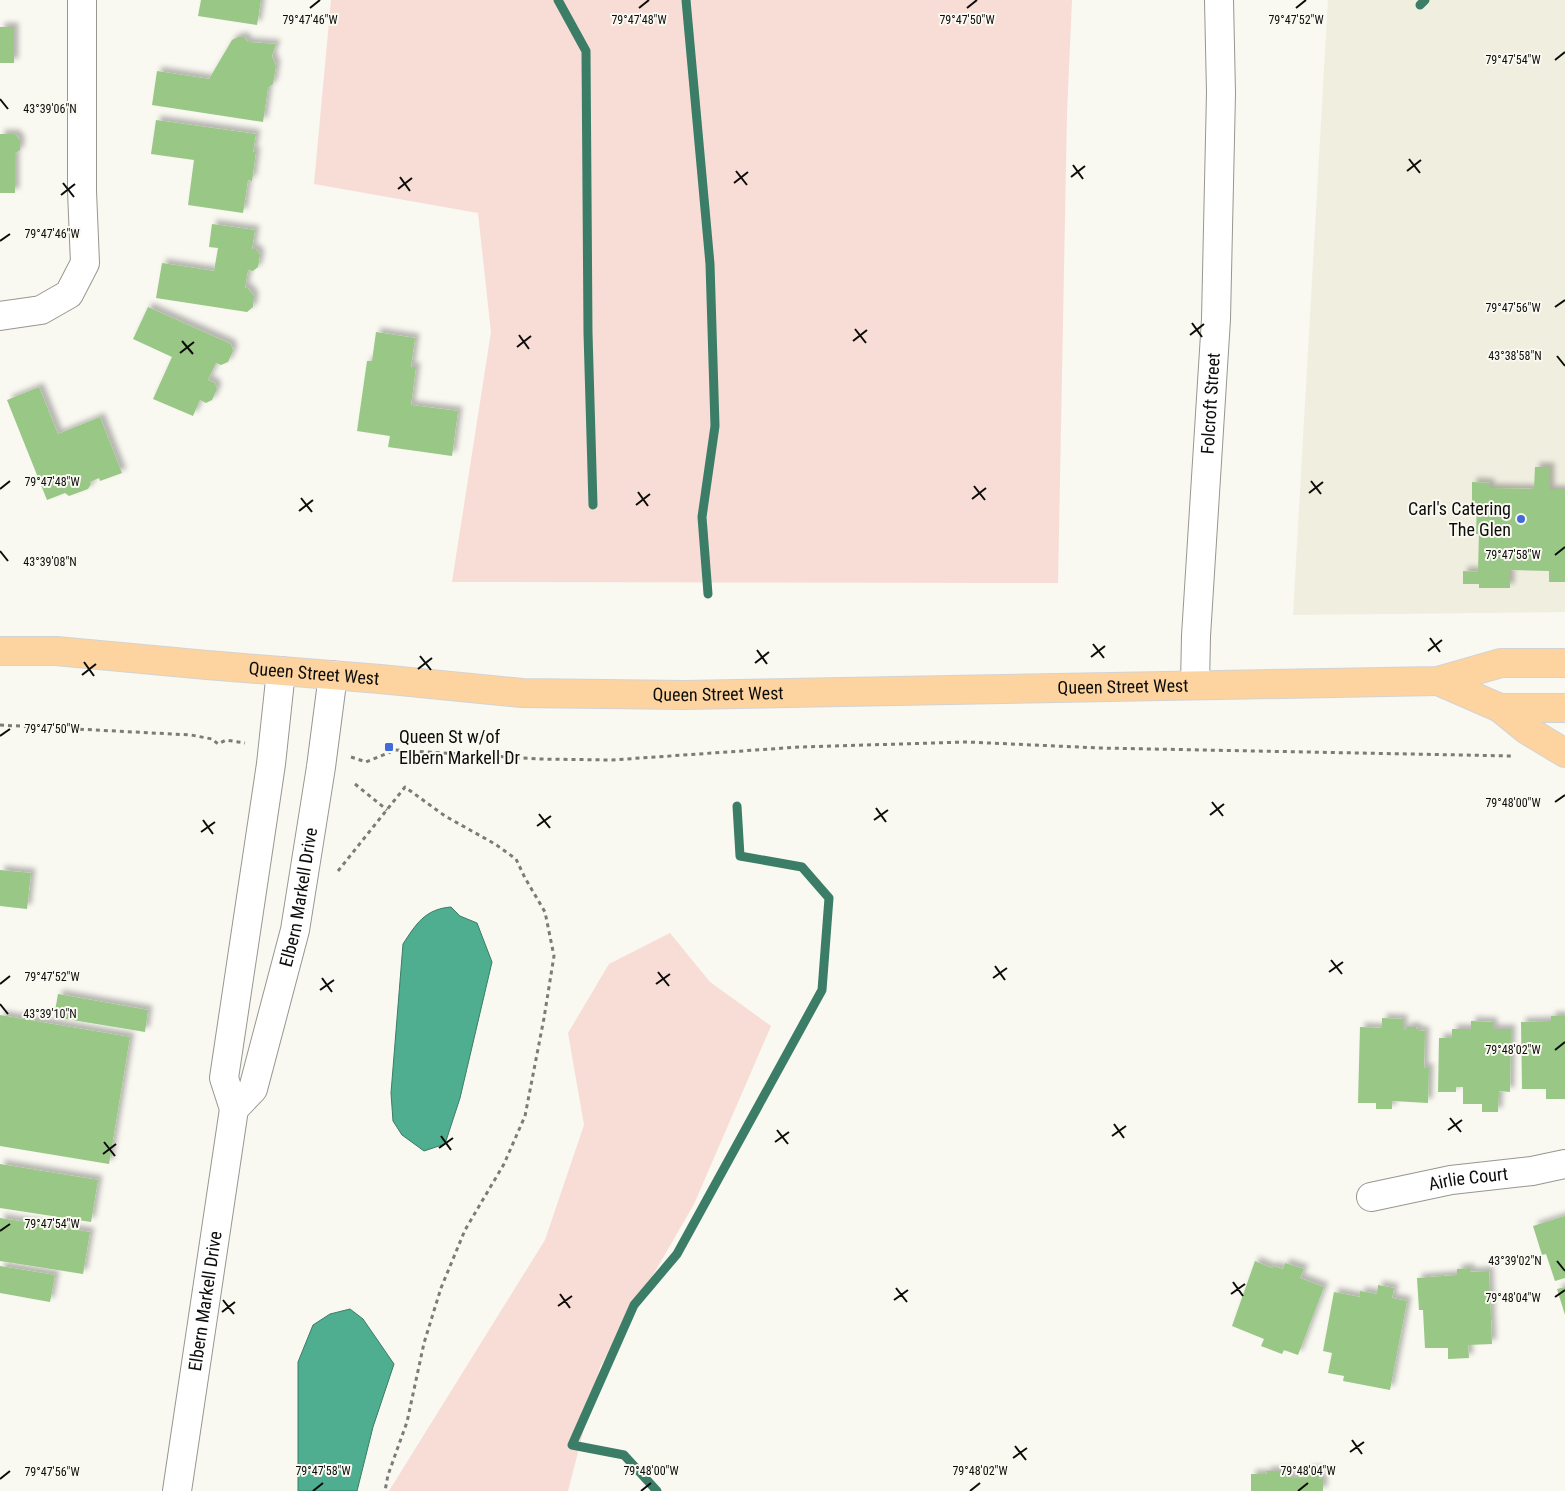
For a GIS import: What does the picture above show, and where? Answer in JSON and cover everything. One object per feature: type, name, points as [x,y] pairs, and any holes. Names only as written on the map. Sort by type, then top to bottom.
[{"type":"main road","name":"Queen Street West","points":[[0,651],[56,651],[522,693],[588,695],[686,695],[1438,681],[1502,663],[1565,663]]},
{"type":"main road","name":"Queen Street West","points":[[1438,681],[1500,708],[1565,708]]},
{"type":"main road","points":[[1500,708],[1527,730],[1565,753]]},
{"type":"street","points":[[0,316],[40,310],[69,294],[85,262],[82,191],[82,0]]},
{"type":"street","name":"Folcroft Street","points":[[1195,685],[1196,636],[1216,319],[1221,93],[1219,0]]},
{"type":"street","name":"Elbern Markell Drive","points":[[177,1491],[234,1109],[224,1078],[271,764],[281,671]]},
{"type":"street","name":"Elbern Markell Drive","points":[[234,1109],[253,1089],[295,930],[322,767],[333,675]]},
{"type":"street","name":"Airlie Court","points":[[1371,1197],[1451,1180],[1532,1172],[1565,1164]]},
{"type":"path","points":[[0,725],[203,736],[212,739],[218,744],[226,740]]},
{"type":"path","points":[[358,758],[366,762],[394,750],[538,759],[590,760],[681,756],[799,747],[967,742],[1100,748],[1488,755],[1521,758]]},
{"type":"path","points":[[354,784],[387,810]]},
{"type":"path","points":[[338,871],[405,787],[445,816],[496,844],[516,859],[525,878],[546,912],[554,956],[525,1116],[504,1164],[465,1230],[441,1288],[424,1344],[407,1422],[388,1475],[385,1491]]},
{"type":"shaded area","points":[[331,0],[1072,0],[1067,112],[1058,583],[452,582],[491,332],[478,213],[314,184]]},
{"type":"shaded area","points":[[1328,0],[1565,0],[1565,612],[1293,615]]},
{"type":"shaded area","points":[[451,907],[460,916],[477,923],[492,962],[460,1098],[445,1144],[424,1151],[402,1135],[393,1121],[391,1093],[403,944],[417,924],[428,914],[442,908]]},
{"type":"shaded area","points":[[670,933],[710,982],[771,1026],[694,1204],[600,1367],[568,1491],[389,1491],[545,1240],[584,1125],[568,1033],[609,964]]},
{"type":"shaded area","points":[[350,1309],[363,1319],[394,1364],[373,1427],[357,1491],[298,1491],[298,1362],[313,1325],[330,1314]]},
{"type":"building","points":[[201,0],[261,0],[257,25],[198,16]]},
{"type":"building","points":[[0,27],[14,27],[14,63],[0,63]]},
{"type":"building","points":[[244,37],[248,42],[276,44],[272,56],[276,66],[273,84],[268,88],[263,122],[152,105],[157,71],[209,79],[232,40]]},
{"type":"building","points":[[156,120],[256,134],[253,152],[256,152],[252,181],[248,180],[243,213],[188,205],[194,160],[151,154]]},
{"type":"building","points":[[0,134],[15,134],[20,140],[20,150],[15,154],[15,193],[0,193]]},
{"type":"building","points":[[212,224],[255,230],[252,249],[256,249],[260,255],[258,267],[253,271],[248,270],[245,288],[248,288],[254,296],[253,307],[247,312],[156,298],[162,263],[214,271],[218,248],[209,247]]},
{"type":"building","points":[[148,307],[231,344],[233,351],[228,362],[221,365],[216,363],[208,380],[215,383],[217,389],[212,400],[206,403],[200,400],[193,416],[153,399],[172,357],[133,339]]},
{"type":"building","points":[[376,332],[415,338],[411,367],[416,367],[411,405],[458,411],[452,456],[388,447],[390,436],[357,431],[367,361],[372,361]]},
{"type":"building","points":[[39,387],[58,434],[100,417],[122,473],[100,481],[99,478],[90,482],[91,484],[88,489],[69,496],[65,493],[47,500],[7,400]]},
{"type":"building","name":"Carl's Catering The Glen","points":[[1535,467],[1550,467],[1550,490],[1565,490],[1565,582],[1549,582],[1549,571],[1510,570],[1510,588],[1479,588],[1479,584],[1463,584],[1463,571],[1478,572],[1479,534],[1476,534],[1477,503],[1472,503],[1472,482],[1490,483],[1490,488],[1534,489]]},
{"type":"building","points":[[0,870],[31,873],[27,909],[0,906]]},
{"type":"building","points":[[58,994],[148,1010],[145,1032],[54,1017]]},
{"type":"building","points":[[0,1015],[130,1037],[109,1164],[0,1146]]},
{"type":"building","points":[[1551,1016],[1565,1016],[1565,1099],[1546,1099],[1546,1089],[1522,1089],[1521,1022],[1551,1021]]},
{"type":"building","points":[[1382,1018],[1403,1019],[1403,1030],[1407,1027],[1416,1027],[1417,1030],[1425,1031],[1424,1068],[1429,1068],[1428,1103],[1392,1101],[1392,1109],[1376,1109],[1376,1103],[1358,1103],[1360,1027],[1382,1028]]},
{"type":"building","points":[[1471,1021],[1493,1022],[1493,1029],[1511,1029],[1510,1092],[1499,1091],[1498,1112],[1482,1112],[1482,1104],[1463,1104],[1463,1087],[1456,1087],[1456,1092],[1438,1092],[1439,1038],[1452,1038],[1452,1029],[1471,1029]]},
{"type":"building","points":[[0,1164],[98,1180],[91,1222],[0,1208]]},
{"type":"building","points":[[1565,1216],[1565,1278],[1555,1281],[1546,1254],[1542,1255],[1533,1226]]},
{"type":"building","points":[[0,1218],[90,1232],[83,1274],[0,1261]]},
{"type":"building","points":[[1255,1261],[1272,1268],[1273,1266],[1283,1269],[1285,1263],[1304,1269],[1300,1278],[1324,1287],[1298,1355],[1284,1350],[1282,1354],[1261,1346],[1264,1339],[1232,1326]]},
{"type":"building","points":[[0,1266],[55,1275],[50,1302],[0,1293]]},
{"type":"building","points":[[1470,1268],[1470,1272],[1489,1271],[1492,1344],[1468,1345],[1469,1358],[1448,1359],[1448,1348],[1425,1348],[1423,1310],[1419,1310],[1417,1278],[1457,1275],[1457,1269]]},
{"type":"building","points":[[1378,1285],[1394,1288],[1392,1298],[1407,1301],[1390,1390],[1343,1381],[1344,1376],[1328,1373],[1332,1353],[1323,1351],[1334,1292],[1360,1297],[1360,1291],[1377,1294]]},
{"type":"building","points":[[1565,1287],[1565,1315],[1557,1289]]},
{"type":"building","points":[[1307,1470],[1319,1470],[1319,1479],[1323,1478],[1323,1491],[1251,1491],[1251,1474],[1267,1474],[1266,1471],[1289,1471],[1289,1478],[1307,1478]]},
{"type":"waterway","points":[[558,0],[586,51],[588,333],[593,505]]},
{"type":"waterway","points":[[686,0],[710,264],[715,426],[702,517],[708,594]]},
{"type":"waterway","points":[[1420,5],[1425,0]]},
{"type":"waterway","points":[[657,1491],[624,1455],[572,1445],[634,1305],[677,1254],[822,990],[829,898],[802,867],[740,856],[737,806]]},
{"type":"place","name":"Carl's Catering The Glen","points":[[1521,519]]},
{"type":"place","name":"Queen St w/of Elbern Markell Dr","points":[[389,747]]}]
